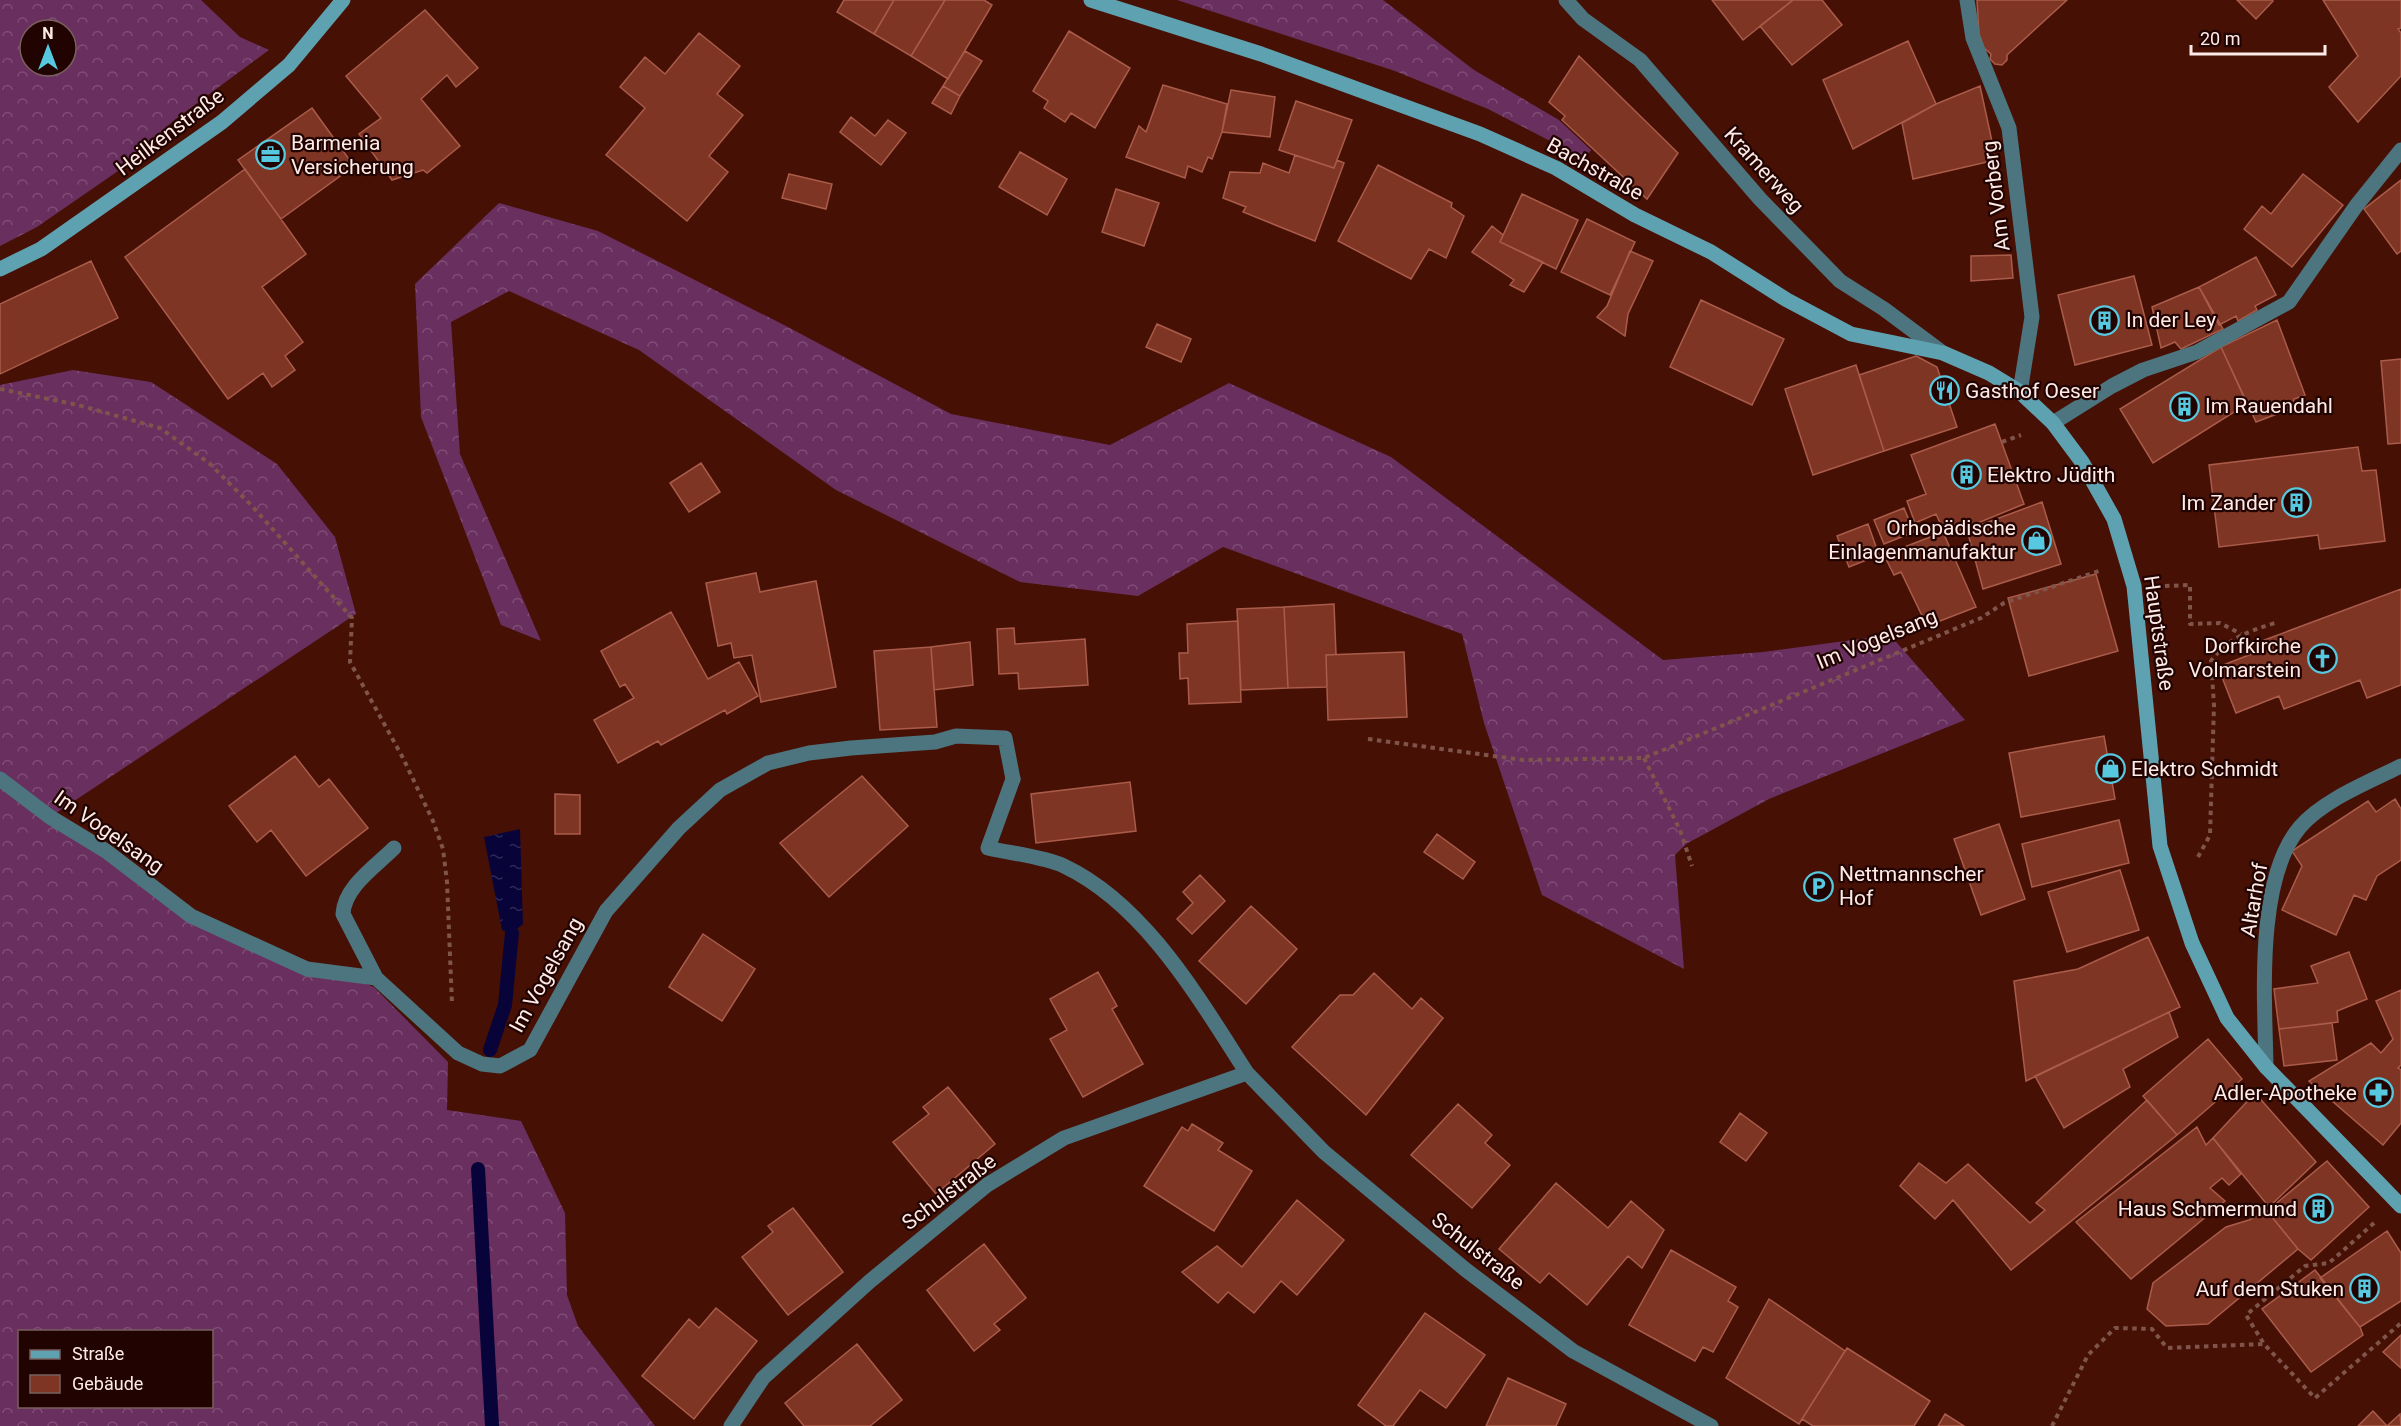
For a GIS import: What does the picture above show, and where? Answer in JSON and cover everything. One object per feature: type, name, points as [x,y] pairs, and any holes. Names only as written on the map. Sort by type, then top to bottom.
[{"type":"street","name":"Heilkenstraße","points":[[0,270],[40,249],[222,122],[289,65],[344,0]]},
{"type":"street","name":"Bachstraße","points":[[1091,0],[1262,54],[1480,134],[1556,168],[1635,215],[1711,252],[1787,300],[1851,334],[1944,353],[1989,373],[2020,392],[2053,423]]},
{"type":"street","name":"Kramerweg","points":[[1566,0],[1582,19],[1640,60],[1760,199],[1840,281],[1884,309],[1944,353]]},
{"type":"street","name":"Am Vorberg","points":[[1968,0],[1973,38],[2009,129],[2032,317],[2020,392]]},
{"type":"street","points":[[2053,423],[2112,386],[2143,370],[2197,352],[2289,302],[2356,206],[2401,150]]},
{"type":"street","name":"Hauptstraße","points":[[2053,423],[2082,462],[2114,519],[2134,586],[2160,846],[2192,944],[2227,1018],[2266,1067],[2399,1204]]},
{"type":"street","name":"Im Vogelsang","points":[[0,779],[50,817],[106,851],[191,916],[307,969],[376,978],[458,1053],[482,1065],[501,1066],[530,1050],[606,911],[679,828],[720,790],[768,763],[809,753],[935,742],[956,736],[1005,738],[1013,779]]},
{"type":"street","name":"Altarhof","points":[[2266,1067],[2265,966],[2270,904],[2278,863],[2300,827],[2335,799],[2401,766]]},
{"type":"street","name":"Schulstraße","points":[[1013,779],[988,848],[1062,865],[1109,893],[1164,952],[1206,1010],[1247,1073],[1324,1152],[1460,1266],[1573,1351],[1711,1426]]},
{"type":"street","points":[[376,978],[343,914],[344,903],[353,889],[394,848]]},
{"type":"street","name":"Schulstraße","points":[[731,1426],[764,1378],[869,1282],[987,1185],[1065,1138],[1247,1073]]},
{"type":"path","points":[[0,389],[78,405],[160,428],[209,462],[252,506],[352,618],[350,662],[403,758],[433,821],[443,849],[453,1013],[458,1053]]},
{"type":"path","name":"Im Vogelsang","points":[[1368,739],[1523,760],[1644,758],[1981,618],[2004,603],[2127,562]]},
{"type":"path","points":[[2190,585],[2190,624],[2220,623],[2241,634]]},
{"type":"path","points":[[2175,897],[2210,835],[2214,705],[2211,661],[2221,647],[2241,634],[2275,623]]},
{"type":"path","points":[[1644,758],[1680,830],[1692,866]]},
{"type":"path","points":[[2399,1204],[2329,1263],[2305,1266],[2246,1315],[2264,1344],[2315,1398],[2401,1323]]},
{"type":"path","points":[[2052,1426],[2088,1355],[2115,1328],[2152,1329],[2167,1348],[2264,1344]]},
{"type":"green space","points":[[0,0],[201,0],[240,37],[269,50],[173,121],[118,171],[37,227],[0,246]]},
{"type":"green space","points":[[1177,0],[1383,0],[1474,70],[1559,120],[1591,150],[1585,159],[1488,109],[1395,71]]},
{"type":"green space","points":[[499,203],[598,231],[786,326],[951,414],[1110,445],[1229,383],[1391,457],[1663,660],[1763,652],[1890,635],[1965,720],[1769,799],[1686,844],[1675,855],[1684,969],[1542,895],[1484,723],[1462,634],[1223,547],[1138,596],[1020,582],[836,490],[639,350],[509,291],[451,322],[460,454],[541,641],[501,625],[421,417],[415,284]]},
{"type":"green space","points":[[73,370],[151,382],[277,464],[335,537],[356,614],[50,817],[191,916],[374,987],[448,1062],[447,1110],[521,1121],[565,1213],[567,1295],[578,1326],[655,1426],[0,1426],[0,385]]},
{"type":"water","points":[[520,829],[523,924],[512,933],[502,930],[484,837]]},
{"type":"building","points":[[844,0],[894,0],[874,34],[837,12]]},
{"type":"building","points":[[894,0],[945,0],[911,56],[874,34]]},
{"type":"building","points":[[945,0],[984,0],[992,5],[948,79],[911,56]]},
{"type":"building","points":[[1712,0],[1793,0],[1743,40]]},
{"type":"building","points":[[1793,0],[1822,0],[1842,25],[1792,65],[1760,26]]},
{"type":"building","points":[[1977,0],[2067,0],[2007,55],[2007,60],[2002,65],[1995,64],[1990,59],[1991,54],[1984,48],[1979,34]]},
{"type":"building","points":[[2237,0],[2272,0],[2273,1],[2256,19]]},
{"type":"building","points":[[2323,0],[2401,0],[2401,28],[2398,29],[2401,33],[2401,76],[2358,122],[2329,87],[2358,56]]},
{"type":"building","points":[[425,10],[478,68],[456,87],[447,75],[421,99],[460,146],[427,173],[423,170],[392,180],[359,134],[381,118],[346,76]]},
{"type":"building","points":[[1069,31],[1130,68],[1095,128],[1071,113],[1065,122],[1044,108],[1048,101],[1033,91]]},
{"type":"building","points":[[699,33],[740,66],[717,94],[743,115],[709,156],[728,172],[687,221],[606,155],[645,108],[620,87],[645,57],[665,74]]},
{"type":"building","points":[[1908,41],[1936,104],[1853,149],[1823,80]]},
{"type":"building","points":[[965,51],[982,61],[960,96],[943,86]]},
{"type":"building","points":[[1579,56],[1678,153],[1647,199],[1562,120],[1565,116],[1549,102]]},
{"type":"building","points":[[1163,85],[1227,104],[1222,132],[1212,159],[1208,157],[1202,172],[1188,166],[1185,178],[1126,157],[1139,126],[1146,132]]},
{"type":"building","points":[[943,86],[960,96],[951,114],[932,103]]},
{"type":"building","points":[[1980,86],[1996,160],[1913,179],[1902,123],[1936,104]]},
{"type":"building","points":[[1231,90],[1275,97],[1270,137],[1222,132]]},
{"type":"building","points":[[1296,101],[1352,120],[1334,168],[1279,150]]},
{"type":"building","points":[[312,108],[354,166],[281,219],[238,160]]},
{"type":"building","points":[[851,117],[875,136],[888,120],[906,133],[881,165],[840,132]]},
{"type":"building","points":[[1020,152],[1067,179],[1047,215],[999,187]]},
{"type":"building","points":[[1295,155],[1334,168],[1337,160],[1344,163],[1315,241],[1243,212],[1246,207],[1223,198],[1230,172],[1260,173],[1263,163],[1289,173]]},
{"type":"building","points":[[1378,165],[1452,203],[1451,207],[1464,216],[1446,258],[1429,249],[1411,279],[1338,241]]},
{"type":"building","points":[[245,169],[306,254],[262,287],[303,342],[285,356],[295,370],[272,387],[263,373],[228,399],[125,257]]},
{"type":"building","points":[[789,174],[832,184],[826,209],[782,198]]},
{"type":"building","points":[[2303,174],[2343,205],[2292,267],[2244,229],[2262,206],[2271,214]]},
{"type":"building","points":[[2401,180],[2401,251],[2397,254],[2364,209]]},
{"type":"building","points":[[1116,189],[1159,203],[1144,246],[1102,232]]},
{"type":"building","points":[[1522,194],[1578,220],[1556,269],[1500,242]]},
{"type":"building","points":[[1587,219],[1635,242],[1610,295],[1561,272]]},
{"type":"building","points":[[1492,226],[1503,235],[1500,242],[1543,262],[1524,292],[1510,285],[1514,280],[1472,252]]},
{"type":"building","points":[[1630,251],[1653,261],[1628,314],[1625,336],[1597,317],[1607,306]]},
{"type":"building","points":[[2011,255],[2013,278],[1971,281],[1971,256]]},
{"type":"building","points":[[2256,257],[2276,295],[2255,306],[2257,310],[2238,321],[2236,316],[2219,325],[2199,287]]},
{"type":"building","points":[[91,261],[118,318],[0,374],[0,304]]},
{"type":"building","name":"In der Ley","points":[[2134,276],[2152,345],[2075,365],[2058,295]]},
{"type":"building","points":[[2199,287],[2223,329],[2181,349],[2175,342],[2161,348],[2152,307]]},
{"type":"building","points":[[1701,300],[1784,339],[1752,405],[1670,367]]},
{"type":"building","points":[[2277,320],[2305,395],[2294,399],[2293,408],[2256,422],[2221,347]]},
{"type":"building","points":[[1157,324],[1191,339],[1181,362],[1146,347]]},
{"type":"building","name":"Im Rauendahl","points":[[2221,347],[2247,404],[2153,463],[2120,409]]},
{"type":"building","points":[[1916,356],[1937,367],[1957,427],[1884,451],[1859,375]]},
{"type":"building","points":[[2401,359],[2401,443],[2388,444],[2381,361]]},
{"type":"building","points":[[1856,365],[1884,451],[1813,475],[1785,389]]},
{"type":"building","name":"Elektro Jüdith","points":[[1995,424],[2024,504],[1946,536],[1936,514],[1915,523],[1907,501],[1926,494],[1911,455]]},
{"type":"building","name":"Im Zander","points":[[2358,447],[2362,471],[2376,470],[2385,541],[2320,549],[2318,535],[2219,547],[2209,465]]},
{"type":"building","points":[[701,463],[720,492],[689,512],[670,483]]},
{"type":"building","points":[[2042,502],[2061,564],[1983,589],[1967,530]]},
{"type":"building","points":[[1904,508],[1914,532],[1884,544],[1874,520]]},
{"type":"building","points":[[1868,524],[1879,555],[1849,567],[1837,536]]},
{"type":"building","points":[[1943,532],[1976,607],[1927,626],[1901,572],[1894,575],[1884,555]]},
{"type":"building","points":[[756,573],[760,592],[816,581],[836,687],[761,702],[752,655],[734,658],[731,643],[718,646],[706,583]]},
{"type":"building","points":[[2096,574],[2118,651],[2029,676],[2008,598]]},
{"type":"building","name":"Dorfkirche Volmarstein","points":[[2401,589],[2401,685],[2367,698],[2360,680],[2284,709],[2279,696],[2236,713],[2218,667],[2262,650],[2259,642]]},
{"type":"building","points":[[1334,604],[1336,655],[1326,655],[1327,687],[1288,688],[1284,607]]},
{"type":"building","points":[[1284,607],[1288,688],[1241,690],[1237,609]]},
{"type":"building","points":[[671,612],[708,679],[739,662],[758,696],[727,714],[725,710],[661,745],[658,741],[618,763],[594,720],[634,698],[625,684],[620,687],[601,651]]},
{"type":"building","points":[[1238,621],[1241,702],[1189,704],[1188,678],[1180,679],[1179,653],[1188,653],[1187,624]]},
{"type":"building","points":[[1014,628],[1015,644],[1085,639],[1088,685],[1019,689],[1018,673],[999,674],[997,629]]},
{"type":"building","points":[[970,642],[973,685],[934,690],[931,647]]},
{"type":"building","points":[[931,647],[937,727],[880,730],[874,651]]},
{"type":"building","points":[[1404,652],[1407,717],[1328,720],[1326,655]]},
{"type":"building","points":[[2104,736],[2115,799],[2021,817],[2009,753]]},
{"type":"building","points":[[295,756],[319,787],[329,779],[368,828],[306,876],[271,830],[257,842],[229,806]]},
{"type":"building","points":[[862,776],[908,826],[829,897],[780,843]]},
{"type":"building","points":[[1130,782],[1136,831],[1036,843],[1031,794]]},
{"type":"building","points":[[555,794],[580,795],[580,834],[555,834]]},
{"type":"building","points":[[2395,799],[2401,809],[2401,860],[2377,876],[2366,900],[2354,895],[2336,935],[2282,910],[2302,866],[2292,851],[2368,801],[2376,812]]},
{"type":"building","points":[[2119,820],[2129,863],[2032,887],[2022,844]]},
{"type":"building","points":[[1999,824],[2025,899],[1981,915],[1954,839]]},
{"type":"building","points":[[1437,834],[1475,862],[1463,879],[1424,852]]},
{"type":"building","points":[[2120,870],[2139,930],[2067,952],[2048,892]]},
{"type":"building","points":[[1200,875],[1225,901],[1192,934],[1177,919],[1193,903],[1183,892]]},
{"type":"building","points":[[1251,906],[1297,949],[1246,1004],[1199,961]]},
{"type":"building","points":[[703,934],[755,969],[722,1021],[669,987]]},
{"type":"building","points":[[2148,937],[2180,1007],[2026,1081],[2014,981],[2078,969]]},
{"type":"building","points":[[2349,952],[2367,999],[2337,1011],[2338,1022],[2279,1029],[2274,989],[2318,983],[2311,966]]},
{"type":"building","points":[[1098,972],[1117,1006],[1112,1009],[1143,1064],[1083,1097],[1050,1039],[1067,1030],[1050,999]]},
{"type":"building","points":[[1374,973],[1412,1009],[1421,998],[1443,1018],[1366,1115],[1292,1047],[1340,995],[1353,995]]},
{"type":"building","points":[[2401,990],[2401,1065],[2398,1068],[2401,1070],[2401,1123],[2383,1145],[2309,1081],[2371,1043],[2381,1053],[2393,1039],[2376,1001]]},
{"type":"building","points":[[2169,1012],[2178,1037],[2123,1069],[2130,1087],[2064,1128],[2035,1076]]},
{"type":"building","points":[[2332,1023],[2337,1060],[2284,1066],[2279,1029]]},
{"type":"building","points":[[2208,1039],[2242,1079],[2177,1135],[2143,1096]]},
{"type":"building","points":[[948,1087],[995,1144],[936,1194],[893,1142],[929,1114],[923,1107]]},
{"type":"building","points":[[2255,1093],[2316,1162],[2269,1207],[2213,1138]]},
{"type":"building","points":[[2147,1100],[2177,1135],[2011,1270],[1953,1200],[1935,1219],[1900,1186],[1919,1163],[1946,1183],[1968,1164],[2030,1223],[2045,1210],[2036,1203]]},
{"type":"building","points":[[1458,1104],[1492,1135],[1485,1143],[1510,1165],[1472,1208],[1411,1155]]},
{"type":"building","points":[[1740,1113],[1767,1133],[1746,1161],[1720,1142]]},
{"type":"building","points":[[1192,1124],[1223,1143],[1218,1150],[1252,1171],[1214,1231],[1144,1186],[1182,1127],[1188,1131]]},
{"type":"building","points":[[2197,1127],[2206,1145],[2213,1138],[2241,1174],[2229,1185],[2222,1178],[2210,1188],[2225,1201],[2131,1279],[2076,1222]]},
{"type":"building","name":"Haus Schmermund","points":[[2327,1161],[2369,1207],[2311,1260],[2298,1249],[2267,1211]]},
{"type":"building","points":[[1556,1183],[1608,1228],[1631,1201],[1664,1230],[1642,1268],[1628,1256],[1587,1305],[1549,1273],[1540,1283],[1499,1249]]},
{"type":"building","points":[[1297,1200],[1344,1240],[1297,1295],[1281,1281],[1254,1313],[1228,1292],[1218,1303],[1182,1272],[1217,1246],[1242,1267]]},
{"type":"building","points":[[793,1208],[843,1272],[788,1315],[742,1257],[773,1232],[768,1226]]},
{"type":"building","points":[[2267,1211],[2298,1249],[2208,1324],[2166,1326],[2147,1309],[2153,1283],[2226,1227],[2249,1220]]},
{"type":"building","name":"Auf dem Stuken","points":[[2387,1231],[2401,1253],[2401,1301],[2360,1327],[2320,1278]]},
{"type":"building","points":[[984,1244],[1026,1298],[994,1324],[1000,1330],[974,1351],[927,1290]]},
{"type":"building","points":[[1671,1250],[1736,1287],[1728,1301],[1738,1307],[1713,1352],[1703,1347],[1695,1361],[1629,1325]]},
{"type":"building","points":[[2315,1270],[2360,1327],[2363,1335],[2311,1372],[2262,1309]]},
{"type":"building","points":[[1769,1299],[1845,1351],[1799,1424],[1726,1378]]},
{"type":"building","points":[[716,1308],[757,1341],[694,1419],[642,1376],[689,1319],[699,1328]]},
{"type":"building","points":[[1425,1313],[1485,1355],[1446,1408],[1420,1390],[1393,1426],[1386,1426],[1358,1405]]},
{"type":"building","points":[[2401,1335],[2401,1368],[2383,1352]]},
{"type":"building","points":[[857,1344],[902,1400],[870,1426],[804,1426],[785,1403]]},
{"type":"building","points":[[1847,1348],[1930,1401],[1914,1426],[1813,1426],[1802,1419]]},
{"type":"building","points":[[1508,1378],[1566,1404],[1556,1426],[1486,1426]]},
{"type":"building","points":[[2373,1411],[2387,1426],[2358,1426]]},
{"type":"building","points":[[1945,1414],[1964,1426],[1938,1426]]},
{"type":"building","points":[[2400,1414],[2401,1426],[2387,1426]]},
{"type":"waterway","points":[[490,1050],[505,1005],[512,933]]},
{"type":"waterway","points":[[478,1169],[492,1426]]},
{"type":"place","name":"Barmenia Versicherung","points":[[270,155]]},
{"type":"place","name":"In der Ley","points":[[2105,320]]},
{"type":"place","name":"Gasthof Oeser","points":[[1944,391]]},
{"type":"place","name":"Im Rauendahl","points":[[2184,406]]},
{"type":"place","name":"Elektro Jüdith","points":[[1966,475]]},
{"type":"place","name":"Im Zander","points":[[2297,503]]},
{"type":"place","name":"Orhopädische Einlagenmanufaktur","points":[[2037,540]]},
{"type":"place","name":"Dorfkirche Volmarstein","points":[[2322,658]]},
{"type":"place","name":"Elektro Schmidt","points":[[2110,769]]},
{"type":"place","name":"Nettmannscher Hof","points":[[1818,886]]},
{"type":"place","name":"Adler-Apotheke","points":[[2378,1093]]},
{"type":"place","name":"Haus Schmermund","points":[[2318,1209]]},
{"type":"place","name":"Auf dem Stuken","points":[[2365,1289]]}]
